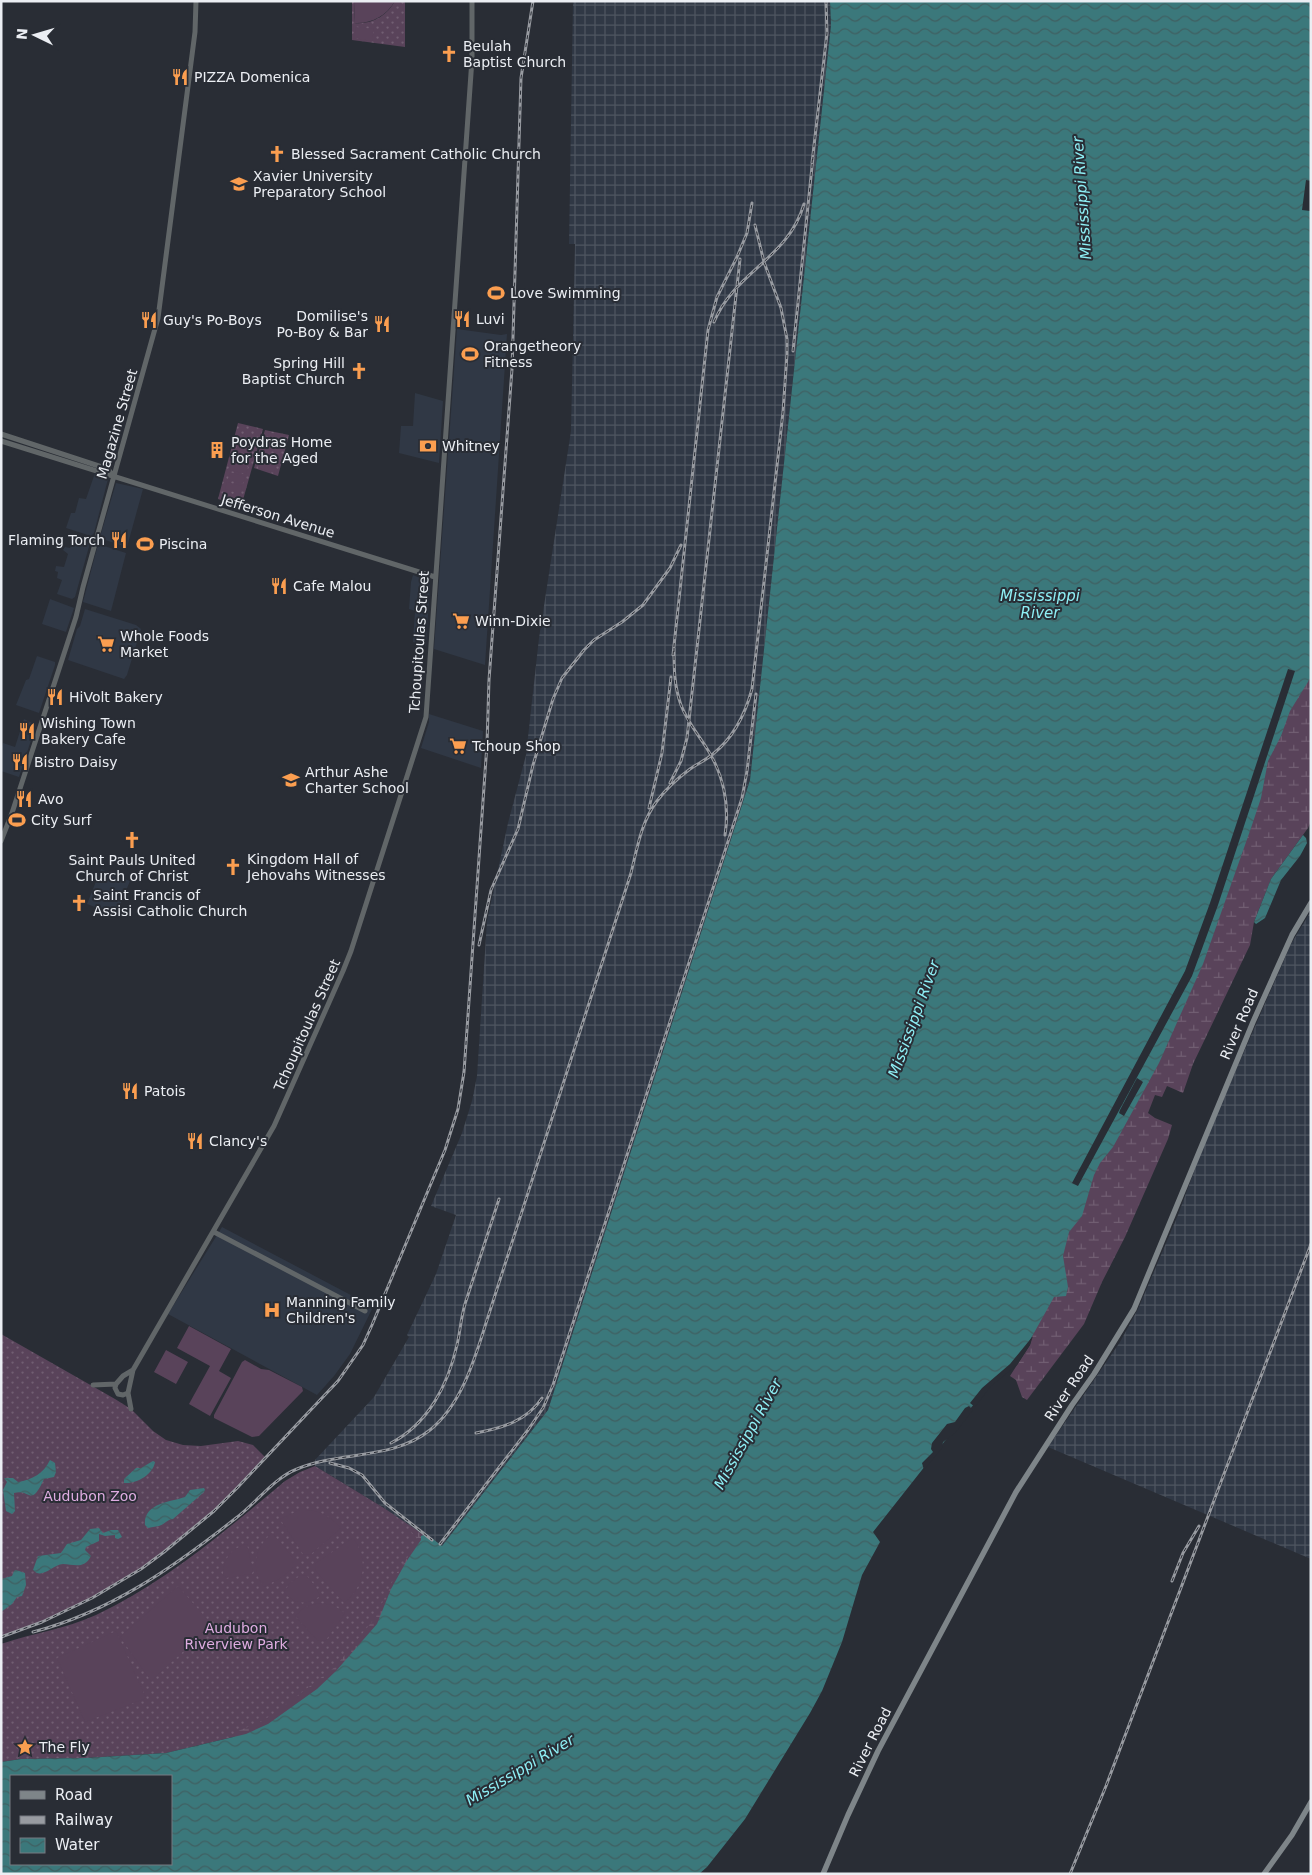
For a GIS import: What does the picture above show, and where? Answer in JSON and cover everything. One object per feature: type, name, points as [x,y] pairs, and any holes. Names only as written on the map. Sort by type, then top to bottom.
[{"type":"main road","name":"River Road","points":[[823,1874],[878,1752],[1016,1492],[1072,1404],[1094,1374],[1134,1309],[1253,1022],[1292,935],[1311,903]]},
{"type":"main road","points":[[1264,1874],[1296,1828],[1311,1802]]},
{"type":"street","name":"Magazine Street","points":[[1,841],[12,813],[76,617],[158,318],[196,32],[196,1]]},
{"type":"street","name":"Tchoupitoulas Street","points":[[131,1409],[128,1393],[133,1370],[274,1126],[351,951],[426,718],[472,59],[472,1]]},
{"type":"street","name":"Jefferson Avenue","points":[[1,434],[108,469],[114,476]]},
{"type":"street","name":"Jefferson Avenue","points":[[1,440],[435,577]]},
{"type":"street","points":[[214,1232],[365,1311]]},
{"type":"street","name":"Tchoupitoulas Street","points":[[116,1384],[123,1376],[133,1370]]},
{"type":"street","points":[[93,1385],[116,1384],[115,1388],[118,1394],[128,1393]]},
{"type":"shaded area","points":[[573,1],[830,1],[831,25],[750,780],[548,1410],[442,1546],[433,1539],[429,1541],[384,1508],[315,1466],[315,1460],[374,1397],[409,1337],[407,1335],[436,1274],[456,1215],[431,1206],[462,1133],[472,1101],[477,1076],[487,921],[508,823],[526,755],[539,638],[571,431],[575,244],[569,244]]},
{"type":"shaded area","points":[[457,329],[501,335],[507,334],[485,665],[434,649]]},
{"type":"shaded area","points":[[415,393],[443,401],[439,463],[399,453],[401,426],[413,426]]},
{"type":"shaded area","points":[[95,473],[108,479],[94,533],[91,536],[66,528],[71,513],[75,513],[79,498],[86,499]]},
{"type":"shaded area","points":[[116,483],[143,489],[127,547],[100,537]]},
{"type":"shaded area","points":[[74,537],[90,543],[75,597],[72,599],[57,594],[62,580],[57,578],[58,572],[55,571],[56,566],[64,567],[68,554],[63,550],[65,547],[70,548]]},
{"type":"shaded area","points":[[101,545],[126,553],[111,611],[83,602],[97,548]]},
{"type":"shaded area","points":[[413,575],[427,581],[430,585],[426,646],[413,642],[415,611],[409,609]]},
{"type":"shaded area","points":[[50,599],[74,608],[66,632],[42,624]]},
{"type":"shaded area","name":"Whole Foods Market","points":[[85,609],[136,625],[141,629],[127,675],[124,679],[68,660]]},
{"type":"shaded area","points":[[37,656],[55,662],[39,713],[16,705],[26,680],[29,679]]},
{"type":"shaded area","points":[[429,714],[483,731],[481,768],[421,748],[429,722]]},
{"type":"shaded area","points":[[24,719],[36,725],[19,777],[1,771],[1,750],[3,743],[15,747]]},
{"type":"shaded area","points":[[101,869],[130,881],[116,915],[87,904]]},
{"type":"shaded area","points":[[1311,911],[1311,1559],[1048,1447],[1120,1342],[1138,1309],[1178,1215],[1206,1139],[1291,944]]},
{"type":"shaded area","name":"Manning Family Children's","points":[[222,1227],[364,1302],[374,1305],[350,1354],[317,1395],[168,1314]]},
{"type":"green space","points":[[352,1],[355,1],[354,23],[366,23],[383,15],[395,1],[405,1],[405,47],[352,40]]},
{"type":"green space","points":[[355,1],[395,1],[378,18],[367,22],[354,23]]},
{"type":"green space","points":[[356,27],[374,29],[372,41],[354,38]]},
{"type":"green space","points":[[238,423],[263,429],[241,507],[218,499]]},
{"type":"green space","points":[[265,430],[289,435],[278,476],[254,468]]},
{"type":"green space","points":[[269,432],[284,437],[282,444],[267,440]]},
{"type":"green space","points":[[240,434],[256,438],[254,446],[238,441]]},
{"type":"green space","points":[[266,442],[281,446],[279,453],[264,449]]},
{"type":"green space","points":[[238,444],[253,448],[251,455],[236,451]]},
{"type":"green space","points":[[263,452],[278,456],[276,463],[261,459]]},
{"type":"green space","points":[[235,453],[250,457],[248,464],[233,460]]},
{"type":"green space","points":[[260,461],[276,466],[274,473],[258,468]]},
{"type":"green space","points":[[232,463],[248,467],[246,474],[230,470]]},
{"type":"green space","points":[[230,472],[245,477],[243,484],[228,479]]},
{"type":"green space","points":[[227,482],[242,486],[240,494],[225,489]]},
{"type":"green space","points":[[224,492],[239,496],[237,503],[222,499]]},
{"type":"green space","points":[[1311,662],[1311,821],[1308,828],[1271,879],[1254,922],[1250,945],[1193,1064],[1183,1093],[1167,1086],[1162,1097],[1155,1095],[1148,1113],[1172,1125],[1168,1139],[1084,1324],[1027,1400],[1022,1397],[1016,1380],[1010,1376],[1030,1345],[1051,1258],[1091,1179],[1270,753]]},
{"type":"green space","points":[[189,1326],[231,1349],[219,1371],[231,1378],[210,1416],[189,1404],[210,1366],[177,1348]]},
{"type":"green space","name":"Audubon Zoo","points":[[1,1334],[131,1409],[153,1431],[166,1440],[183,1445],[201,1446],[238,1441],[253,1445],[266,1458],[208,1515],[146,1565],[112,1587],[77,1606],[40,1623],[1,1637]]},
{"type":"green space","points":[[166,1350],[188,1362],[176,1384],[154,1372]]},
{"type":"green space","points":[[245,1360],[302,1387],[303,1391],[259,1436],[252,1437],[214,1418],[242,1362]]},
{"type":"green space","name":"Audubon Riverview Park","points":[[315,1466],[424,1535],[421,1536],[422,1540],[381,1616],[336,1671],[246,1734],[166,1753],[86,1758],[21,1759],[1,1762],[1,1644],[84,1620],[122,1602],[194,1554],[285,1481]]},
{"type":"green space","points":[[300,1510],[323,1514],[341,1528],[310,1555],[303,1554],[280,1519]]},
{"type":"green space","points":[[410,1530],[417,1531],[427,1538],[422,1562],[301,1736],[234,1737],[238,1731],[272,1715],[335,1667],[375,1618],[396,1574],[419,1541]]},
{"type":"green space","points":[[272,1533],[295,1560],[295,1566],[282,1577],[264,1587],[257,1573],[256,1558],[262,1545]]},
{"type":"green space","points":[[353,1538],[361,1555],[362,1572],[357,1589],[344,1603],[315,1570],[316,1563]]},
{"type":"green space","points":[[247,1544],[253,1572],[251,1574],[226,1578],[223,1574],[229,1555],[237,1548]]},
{"type":"green space","points":[[301,1575],[307,1576],[320,1596],[311,1601],[301,1602],[292,1599],[284,1592],[290,1583]]},
{"type":"green space","points":[[178,1586],[212,1625],[151,1681],[120,1637]]},
{"type":"green space","points":[[319,1603],[333,1605],[345,1613],[326,1640],[318,1641],[295,1616],[305,1607]]},
{"type":"green space","points":[[116,1631],[146,1698],[85,1722],[57,1658]]},
{"type":"water","name":"Mississippi River","points":[[830,1],[1311,1],[1311,677],[1290,711],[1281,736],[1268,761],[1261,798],[1203,964],[1159,1063],[1113,1147],[1100,1163],[1094,1175],[1082,1216],[1069,1232],[1063,1256],[1068,1287],[1066,1296],[1054,1297],[1020,1358],[989,1385],[873,1532],[880,1542],[862,1575],[842,1642],[822,1691],[745,1819],[707,1867],[699,1874],[1,1874],[1,1762],[21,1759],[86,1758],[166,1753],[246,1734],[268,1724],[317,1689],[336,1671],[377,1624],[391,1589],[421,1540],[421,1536],[424,1535],[432,1541],[433,1539],[442,1546],[548,1410],[750,780],[831,25]]},
{"type":"water","points":[[1303,835],[1307,843],[1300,856],[1281,880],[1265,918],[1256,924],[1254,922],[1271,879]]},
{"type":"water","points":[[50,1460],[55,1463],[56,1472],[54,1477],[44,1479],[33,1495],[20,1492],[14,1493],[15,1511],[12,1514],[6,1511],[3,1490],[7,1482],[4,1478],[13,1478],[18,1482],[28,1480],[41,1472]]},
{"type":"water","points":[[153,1461],[155,1462],[154,1467],[147,1475],[134,1482],[124,1483],[124,1479],[136,1468],[141,1468]]},
{"type":"water","points":[[204,1488],[204,1492],[173,1519],[158,1526],[148,1528],[145,1525],[148,1512],[153,1508],[185,1497],[190,1490]]},
{"type":"water","points":[[99,1528],[103,1533],[118,1530],[122,1537],[118,1539],[115,1538],[115,1535],[105,1536],[99,1534],[99,1541],[86,1547],[85,1550],[91,1556],[82,1565],[63,1564],[44,1573],[36,1573],[33,1570],[38,1556],[61,1553],[67,1544],[81,1540],[90,1529]]},
{"type":"water","points":[[16,1570],[25,1573],[26,1585],[22,1596],[17,1597],[12,1604],[1,1612],[1,1579],[12,1576]]},
{"type":"pier","points":[[1306,180],[1311,181],[1310,211],[1302,210]]},
{"type":"pier","points":[[1288,669],[1295,671],[1218,905],[1192,976],[1078,1186],[1072,1183],[1185,971],[1210,903]]},
{"type":"pier","points":[[1137,1078],[1143,1082],[1124,1116],[1119,1113],[1120,1110]]},
{"type":"pier","points":[[1033,1336],[1030,1345],[1017,1365],[991,1386],[975,1407],[970,1403],[982,1388],[1010,1364]]},
{"type":"pier","points":[[969,1406],[973,1410],[955,1433],[943,1442],[942,1448],[924,1470],[922,1463],[933,1452],[931,1449],[932,1443],[947,1424],[955,1422],[965,1408]]},
{"type":"railway","points":[[1,1637],[42,1622],[92,1598],[141,1569],[164,1552],[214,1511],[338,1381],[363,1345],[445,1150],[458,1109],[464,1072],[487,744],[489,680],[512,369],[521,78],[533,1]]},
{"type":"railway","points":[[812,163],[827,33],[826,1]]},
{"type":"railway","points":[[793,351],[813,157]]},
{"type":"railway","points":[[673,655],[708,330],[717,297],[747,233],[752,203]]},
{"type":"railway","points":[[714,322],[723,305],[735,290],[786,238],[796,223],[804,204]]},
{"type":"railway","points":[[33,1632],[88,1613],[140,1586],[213,1536],[289,1473],[314,1463],[383,1451],[415,1440],[430,1430],[441,1419],[459,1394],[478,1350],[647,818],[657,801],[672,784],[727,741],[742,717],[752,689],[783,412],[787,354],[787,339],[781,308],[764,262],[755,225]]},
{"type":"railway","points":[[670,783],[681,761],[687,738],[740,259]]},
{"type":"railway","points":[[479,945],[491,890],[518,829],[533,765],[553,699],[562,678],[594,640],[622,622],[643,605],[670,568],[681,545]]},
{"type":"railway","points":[[674,648],[676,684],[683,711],[712,757],[721,778],[727,812],[725,835]]},
{"type":"railway","points":[[649,808],[662,753],[671,677]]},
{"type":"railway","points":[[440,1544],[528,1430],[543,1408],[553,1385],[742,798],[756,694]]},
{"type":"railway","points":[[391,1443],[416,1425],[426,1414],[442,1389],[453,1360],[462,1314],[499,1199]]},
{"type":"railway","points":[[1070,1874],[1106,1786],[1311,1244]]},
{"type":"railway","points":[[476,1433],[495,1429],[521,1418],[536,1406],[542,1398]]},
{"type":"railway","points":[[330,1463],[349,1468],[362,1475],[385,1503],[432,1540]]},
{"type":"railway","points":[[1172,1581],[1183,1553],[1199,1526]]},
{"type":"place","name":"Beulah Baptist Church","points":[[449,54]]},
{"type":"place","name":"PIZZA Domenica","points":[[180,77]]},
{"type":"place","name":"Blessed Sacrament Catholic Church","points":[[277,154]]},
{"type":"place","name":"Xavier University Preparatory School","points":[[239,184]]},
{"type":"place","name":"Love Swimming","points":[[496,293]]},
{"type":"place","name":"Luvi","points":[[462,319]]},
{"type":"place","name":"Guy's Po-Boys","points":[[149,320]]},
{"type":"place","name":"Domilise's Po-Boy & Bar","points":[[382,324]]},
{"type":"place","name":"Orangetheory Fitness","points":[[470,354]]},
{"type":"place","name":"Spring Hill Baptist Church","points":[[359,371]]},
{"type":"place","name":"Whitney","points":[[428,446]]},
{"type":"place","name":"Poydras Home for the Aged","points":[[217,450]]},
{"type":"place","name":"Flaming Torch","points":[[119,540]]},
{"type":"place","name":"Piscina","points":[[145,544]]},
{"type":"place","name":"Cafe Malou","points":[[279,586]]},
{"type":"place","name":"Winn-Dixie","points":[[461,621]]},
{"type":"place","name":"Whole Foods Market","points":[[106,644]]},
{"type":"place","name":"HiVolt Bakery","points":[[55,697]]},
{"type":"place","name":"Wishing Town Bakery Cafe","points":[[27,731]]},
{"type":"place","name":"Tchoup Shop","points":[[458,746]]},
{"type":"place","name":"Bistro Daisy","points":[[20,762]]},
{"type":"place","name":"Arthur Ashe Charter School","points":[[291,780]]},
{"type":"place","name":"Avo","points":[[24,799]]},
{"type":"place","name":"City Surf","points":[[17,820]]},
{"type":"place","name":"Saint Pauls United Church of Christ","points":[[132,840]]},
{"type":"place","name":"Kingdom Hall of Jehovahs Witnesses","points":[[233,867]]},
{"type":"place","name":"Saint Francis of Assisi Catholic Church","points":[[79,903]]},
{"type":"place","name":"Patois","points":[[130,1091]]},
{"type":"place","name":"Clancy's","points":[[195,1141]]},
{"type":"place","name":"Manning Family Children's","points":[[272,1310]]},
{"type":"place","name":"The Fly","points":[[25,1747]]}]
